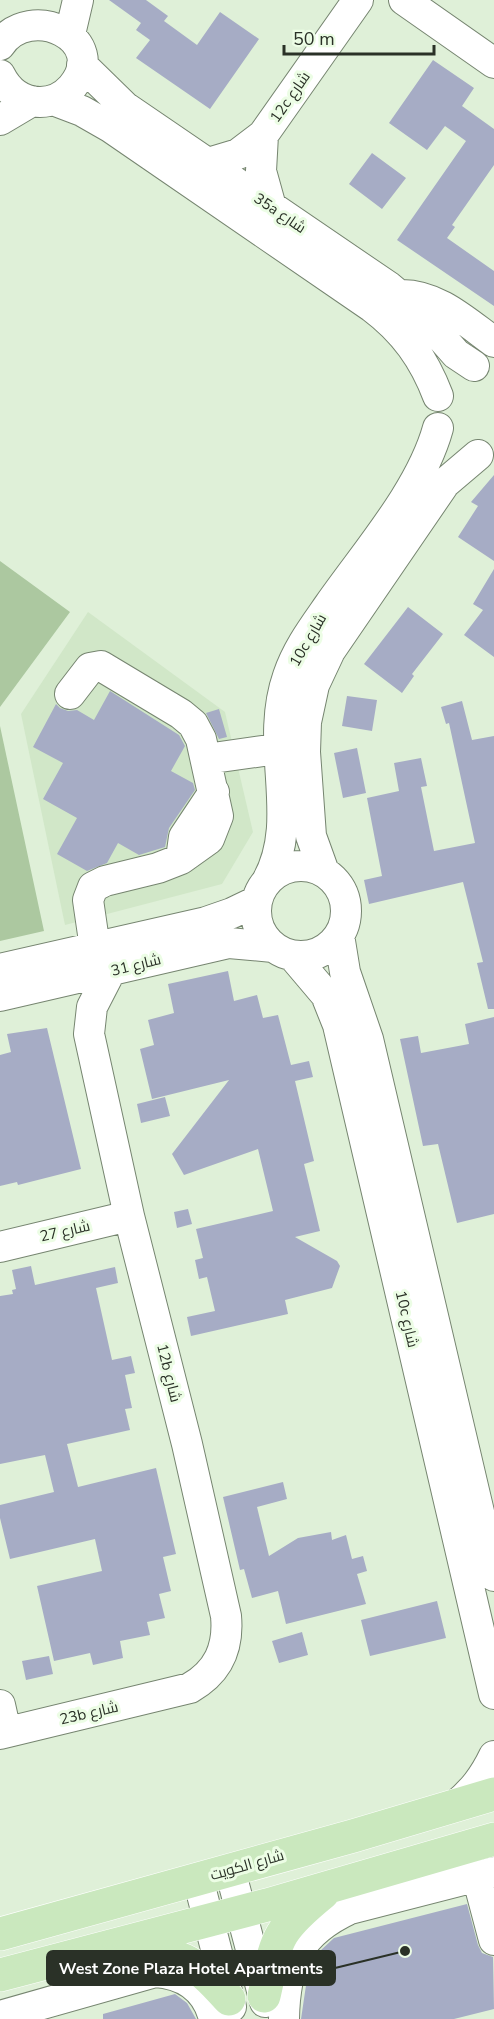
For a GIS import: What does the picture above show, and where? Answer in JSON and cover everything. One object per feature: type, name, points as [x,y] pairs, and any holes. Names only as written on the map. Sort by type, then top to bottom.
[{"type":"main road","points":[[235,1890],[318,1861],[336,1851],[353,1836],[494,1794]]},
{"type":"main road","name":"شارع الكويت","points":[[0,1934],[198,1879],[235,1890],[332,1885],[494,1839]]},
{"type":"main road","points":[[272,2011],[281,1932],[297,1914],[332,1885]]},
{"type":"main road","name":"شارع الكويت","points":[[0,1975],[210,1921],[235,1890]]},
{"type":"main road","points":[[100,1948],[164,1953],[185,1959],[206,1973],[225,2012]]},
{"type":"street","points":[[71,30],[78,0]]},
{"type":"street","name":"12c شارع","points":[[208,164],[238,154],[263,135],[358,0]]},
{"type":"street","points":[[404,0],[494,63]]},
{"type":"street","points":[[0,45],[12,27],[45,8],[71,30],[80,46],[82,65],[75,83],[43,101],[0,120]]},
{"type":"street","name":"35a شارع","points":[[82,65],[125,107],[399,295],[419,312],[456,354],[484,367]]},
{"type":"street","name":"35a شارع","points":[[0,75],[13,92],[82,111],[110,127],[372,307],[401,331],[413,346],[438,396]]},
{"type":"street","name":"12c شارع","points":[[263,135],[261,171],[271,207]]},
{"type":"street","points":[[399,295],[432,300],[494,342]]},
{"type":"street","points":[[484,367],[452,376],[438,396],[435,407],[438,428],[454,447],[486,454]]},
{"type":"street","name":"10c شارع","points":[[262,891],[279,856],[284,828],[278,749],[282,696],[295,657],[304,640],[420,474],[438,428]]},
{"type":"street","name":"10c شارع","points":[[324,872],[311,836],[305,752],[306,722],[314,685],[330,651],[445,483],[486,454]]},
{"type":"street","points":[[70,694],[90,668],[95,666],[106,668],[188,718],[198,731],[218,816],[213,832],[202,845],[181,859],[158,868],[105,881],[93,888],[88,900],[103,960]]},
{"type":"street","points":[[206,759],[278,749]]},
{"type":"street","points":[[300,866],[324,872],[340,889],[345,900],[346,912],[339,935],[319,953],[283,952],[258,926],[262,891],[283,871],[300,866]]},
{"type":"street","name":"شارع 31","points":[[0,996],[41,986],[103,960],[206,922],[262,891]]},
{"type":"street","name":"10c شارع","points":[[339,935],[345,972],[368,1039],[486,1510],[493,1564]]},
{"type":"street","name":"شارع 31","points":[[0,969],[103,960],[243,943],[283,952]]},
{"type":"street","name":"10c شارع","points":[[283,952],[326,995],[338,1025],[494,1694]]},
{"type":"street","name":"12b شارع","points":[[89,1034],[103,960]]},
{"type":"street","name":"12b شارع","points":[[41,986],[70,1005],[89,1034],[129,1216],[187,1444],[226,1616],[226,1642],[217,1665],[200,1682],[179,1692]]},
{"type":"street","name":"شارع 27","points":[[0,1247],[129,1216]]},
{"type":"street","name":"23b شارع","points":[[2,1724],[179,1692]]},
{"type":"street","points":[[455,1806],[472,1792],[494,1756]]},
{"type":"street","points":[[272,2011],[298,1949],[312,1932],[330,1918],[350,1909],[486,1874],[494,1940]]},
{"type":"street","points":[[198,1879],[210,1921],[225,2012]]},
{"type":"street","points":[[235,1890],[272,2011]]},
{"type":"street","points":[[0,2016],[155,1972],[178,1976],[189,1982],[207,2000],[225,2012]]},
{"type":"shaded area","points":[[0,561],[70,612],[0,707]]},
{"type":"shaded area","points":[[88,612],[225,712],[253,832],[222,884],[65,925],[21,714]]},
{"type":"shaded area","points":[[0,726],[44,931],[0,941]]},
{"type":"building","points":[[109,0],[146,0],[168,16],[164,21],[197,45],[220,12],[259,39],[210,109],[136,58],[150,40],[136,30],[141,23]]},
{"type":"building","points":[[433,60],[474,88],[462,106],[494,129],[494,165],[452,225],[455,227],[447,238],[494,271],[494,306],[397,240],[466,141],[445,126],[427,150],[389,123]]},
{"type":"building","points":[[372,153],[406,178],[382,209],[349,184]]},
{"type":"building","points":[[494,475],[494,561],[458,537],[478,506],[471,502]]},
{"type":"building","points":[[494,569],[494,657],[464,635],[483,610],[473,604]]},
{"type":"building","points":[[408,607],[443,634],[412,674],[414,676],[402,693],[364,664]]},
{"type":"building","points":[[110,691],[179,735],[185,746],[171,771],[193,783],[195,790],[169,828],[165,847],[139,855],[118,843],[107,863],[87,871],[57,854],[77,818],[43,799],[63,763],[33,747],[56,704],[68,711],[77,710],[94,720]]},
{"type":"building","points":[[347,696],[377,700],[372,731],[342,726]]},
{"type":"building","points":[[462,701],[472,740],[494,736],[494,1009],[488,1009],[477,963],[483,962],[463,882],[369,904],[364,880],[382,876],[367,798],[399,791],[394,763],[421,758],[427,786],[421,787],[434,851],[475,843],[449,723],[446,724],[441,707]]},
{"type":"building","points":[[219,709],[227,737],[219,739],[206,713]]},
{"type":"building","points":[[357,748],[366,793],[343,798],[334,753]]},
{"type":"building","points":[[228,971],[234,1001],[257,995],[263,1018],[278,1015],[291,1065],[309,1061],[313,1077],[295,1081],[314,1161],[304,1164],[320,1231],[295,1237],[337,1261],[340,1266],[332,1288],[285,1300],[288,1314],[191,1336],[187,1317],[215,1311],[207,1277],[199,1279],[195,1260],[203,1258],[196,1229],[273,1211],[258,1149],[184,1175],[172,1154],[229,1080],[152,1099],[140,1049],[154,1045],[148,1020],[174,1013],[168,984]]},
{"type":"building","points":[[494,1017],[494,1214],[457,1223],[438,1144],[423,1146],[400,1039],[418,1036],[421,1053],[469,1044],[465,1024]]},
{"type":"building","points":[[47,1028],[81,1169],[18,1185],[17,1182],[0,1186],[0,1055],[11,1052],[7,1034]]},
{"type":"building","points":[[165,1097],[170,1116],[141,1123],[137,1104]]},
{"type":"building","points":[[188,1209],[192,1224],[177,1228],[174,1212]]},
{"type":"building","points":[[31,1266],[35,1285],[115,1267],[118,1283],[96,1288],[112,1360],[131,1356],[135,1373],[125,1375],[132,1408],[125,1409],[130,1430],[67,1444],[78,1487],[156,1468],[176,1554],[163,1557],[171,1591],[159,1594],[165,1618],[147,1622],[150,1635],[120,1641],[123,1658],[93,1665],[90,1653],[54,1661],[37,1586],[102,1571],[95,1539],[10,1559],[0,1518],[0,1505],[54,1492],[45,1455],[0,1464],[0,1296],[13,1294],[12,1290],[16,1289],[12,1270]]},
{"type":"building","points":[[283,1482],[287,1499],[257,1507],[269,1556],[298,1538],[331,1532],[332,1540],[346,1535],[352,1559],[363,1556],[367,1571],[357,1574],[366,1604],[286,1624],[278,1591],[252,1598],[244,1569],[240,1570],[223,1497]]},
{"type":"building","points":[[437,1601],[446,1638],[370,1656],[361,1620]]},
{"type":"building","points":[[302,1632],[308,1655],[279,1663],[272,1641]]},
{"type":"building","points":[[49,1656],[53,1674],[26,1680],[22,1661]]},
{"type":"building","points":[[467,1904],[478,1945],[482,1953],[493,1957],[494,2009],[454,2019],[301,2019],[308,1972],[320,1951],[334,1938]]},
{"type":"building","points":[[175,1994],[187,2003],[196,2019],[103,2019],[103,2014]]},
{"type":"place","name":"West Zone Plaza Hotel Apartments","points":[[405,1951]]}]
